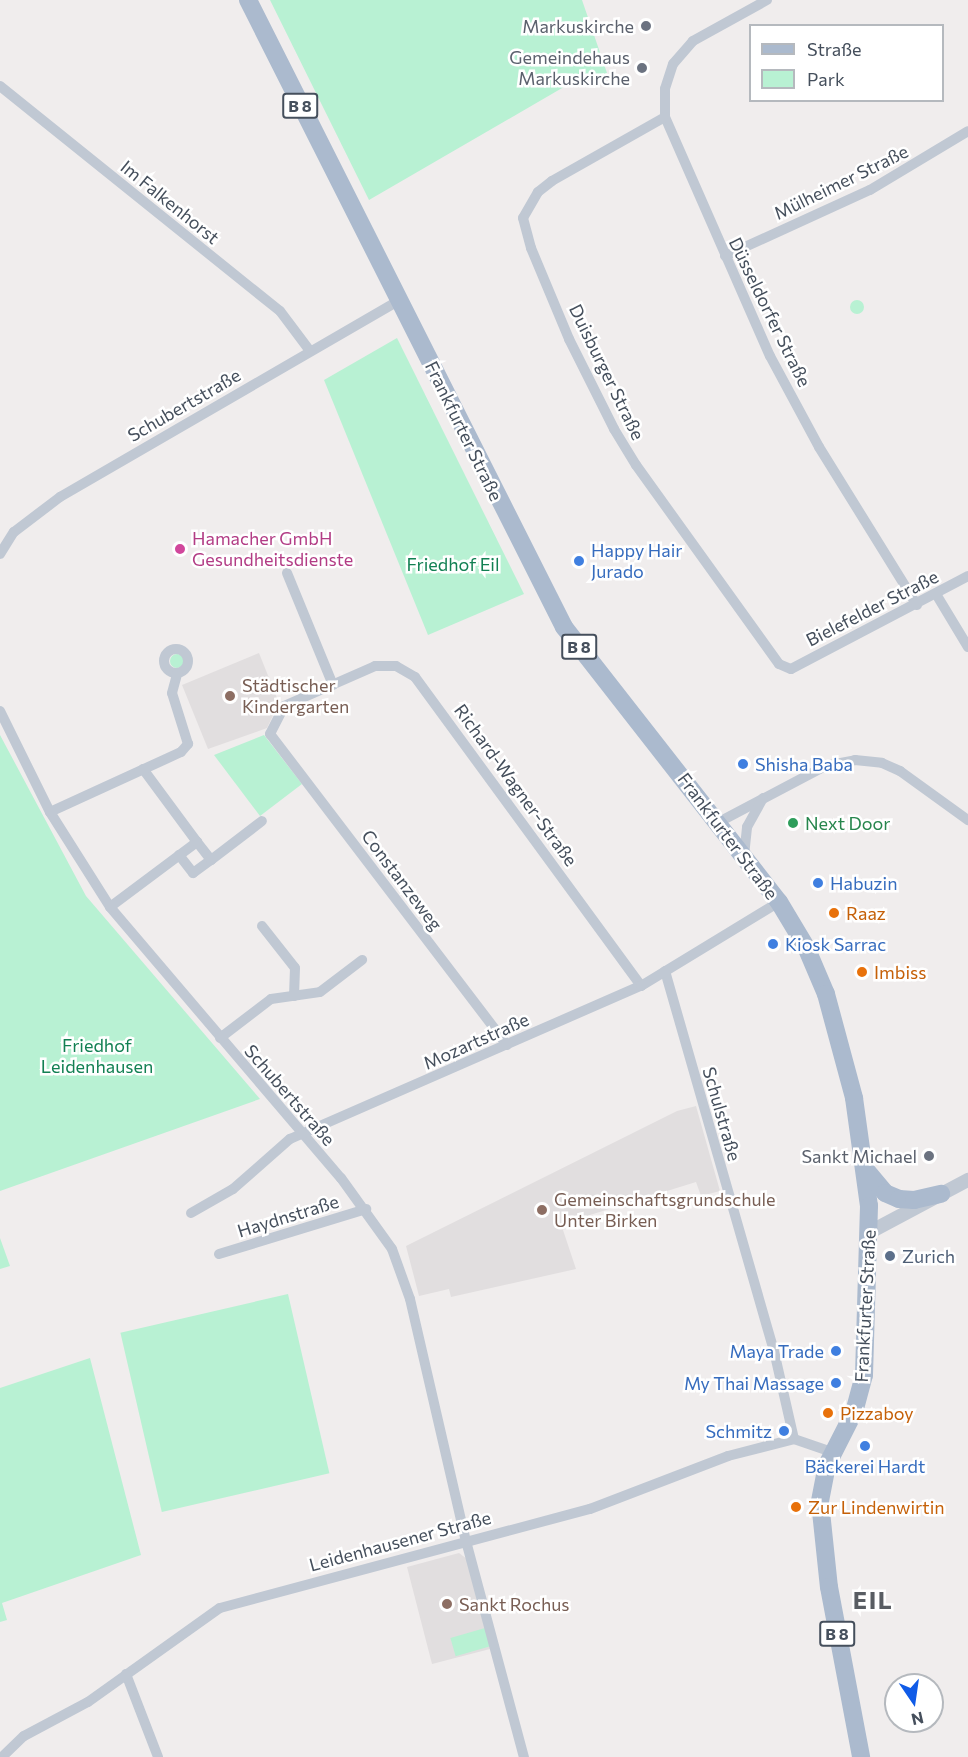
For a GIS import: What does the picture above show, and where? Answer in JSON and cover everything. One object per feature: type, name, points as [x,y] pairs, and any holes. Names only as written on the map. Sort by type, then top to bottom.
[{"type":"main road","name":"Frankfurter Straße","points":[[248,0],[564,627],[719,822],[779,902],[806,947],[826,994],[850,1080],[866,1170],[870,1232],[864,1375],[854,1412],[832,1452],[823,1479],[821,1530],[861,1757]]},
{"type":"main road","points":[[866,1170],[885,1193],[899,1198],[914,1200],[941,1194]]},
{"type":"street","name":"Düsseldorfer Straße","points":[[767,0],[693,41],[684,51],[673,64],[665,89],[665,117],[770,356],[819,447],[917,605]]},
{"type":"street","name":"Im Falkenhorst","points":[[0,86],[280,310],[310,351]]},
{"type":"street","name":"Duisburger Straße","points":[[665,117],[538,192],[523,218],[525,235],[614,429],[779,664],[791,669]]},
{"type":"street","name":"Mülheimer Straße","points":[[725,256],[870,190],[968,131]]},
{"type":"street","name":"Schubertstraße","points":[[0,554],[14,532],[60,497],[398,301]]},
{"type":"street","points":[[287,573],[333,685]]},
{"type":"street","name":"Bielefelder Straße","points":[[791,669],[917,605],[968,576]]},
{"type":"street","points":[[936,594],[968,647]]},
{"type":"street","name":"Richard-Wagner-Straße","points":[[270,734],[284,706],[333,685],[385,665],[414,677],[640,986]]},
{"type":"street","points":[[50,812],[181,752],[188,744],[171,693],[177,674]]},
{"type":"street","name":"Schubertstraße","points":[[0,711],[50,812],[110,907],[366,1209],[392,1249],[410,1299],[466,1540],[524,1757]]},
{"type":"street","name":"Constanzeweg","points":[[270,734],[507,1045]]},
{"type":"street","points":[[719,822],[825,766],[867,760],[900,771],[968,820]]},
{"type":"street","points":[[143,769],[211,860]]},
{"type":"street","points":[[744,856],[747,827],[763,798]]},
{"type":"street","points":[[179,855],[193,873],[262,821]]},
{"type":"street","points":[[110,907],[197,842]]},
{"type":"street","name":"Mozartstraße","points":[[191,1213],[233,1189],[290,1139],[640,986],[779,902]]},
{"type":"street","points":[[262,926],[295,968],[294,996]]},
{"type":"street","points":[[220,1038],[271,999],[320,992],[362,960]]},
{"type":"street","name":"Schulstraße","points":[[665,971],[774,1351],[794,1439]]},
{"type":"street","points":[[870,1232],[968,1180]]},
{"type":"street","name":"Haydnstraße","points":[[219,1254],[366,1209]]},
{"type":"street","points":[[794,1439],[832,1452]]},
{"type":"street","name":"Leidenhausener Straße","points":[[3,1751],[126,1674],[220,1608],[466,1540],[590,1509],[728,1456],[794,1439]]},
{"type":"street","points":[[126,1674],[158,1757]]},
{"type":"shaded area","name":"Städtischer Kindergarten","points":[[259,653],[279,703],[267,728],[208,749],[182,685]]},
{"type":"shaded area","name":"Gemeinschaftsgrundschule Unter Birken","points":[[696,1106],[720,1191],[701,1196],[696,1182],[561,1224],[576,1269],[451,1297],[449,1289],[419,1296],[406,1246],[677,1111]]},
{"type":"shaded area","name":"Sankt Rochus","points":[[459,1553],[467,1559],[490,1649],[432,1664],[407,1567]]},
{"type":"green space","points":[[270,0],[582,0],[607,73],[569,84],[369,200]]},
{"type":"green space","points":[[854,300],[860,300],[864,307],[860,314],[854,314],[850,310],[850,304]]},
{"type":"green space","name":"Friedhof Eil","points":[[397,338],[524,594],[428,635],[324,380]]},
{"type":"green space","points":[[174,654],[180,654],[184,661],[180,668],[174,668],[170,664],[170,658]]},
{"type":"green space","name":"Friedhof Leidenhausen","points":[[0,735],[86,896],[260,1099],[0,1191]]},
{"type":"green space","points":[[264,735],[302,784],[260,816],[214,755]]},
{"type":"green space","points":[[0,1238],[10,1266],[0,1269]]},
{"type":"green space","points":[[288,1294],[329,1473],[162,1512],[120,1333]]},
{"type":"green space","points":[[90,1358],[141,1555],[2,1603],[7,1620],[0,1622],[0,1388]]},
{"type":"green space","points":[[485,1628],[490,1646],[456,1656],[450,1638]]},
{"type":"place","name":"Markuskirche","points":[[646,26]]},
{"type":"place","name":"Gemeindehaus Markuskirche","points":[[642,68]]},
{"type":"place","name":"Hamacher GmbH Gesundheitsdienste","points":[[180,549]]},
{"type":"place","name":"Happy Hair Jurado","points":[[579,561]]},
{"type":"place","name":"Städtischer Kindergarten","points":[[230,696]]},
{"type":"place","name":"Shisha Baba","points":[[743,764]]},
{"type":"place","name":"Next Door","points":[[793,823]]},
{"type":"place","name":"Habuzin","points":[[818,883]]},
{"type":"place","name":"Raaz","points":[[834,913]]},
{"type":"place","name":"Kiosk Sarrac","points":[[773,944]]},
{"type":"place","name":"Imbiss","points":[[862,972]]},
{"type":"place","name":"Sankt Michael","points":[[929,1156]]},
{"type":"place","name":"Gemeinschaftsgrundschule Unter Birken","points":[[542,1210]]},
{"type":"place","name":"Zurich","points":[[890,1256]]},
{"type":"place","name":"Maya Trade","points":[[836,1351]]},
{"type":"place","name":"My Thai Massage","points":[[836,1383]]},
{"type":"place","name":"Pizzaboy","points":[[828,1413]]},
{"type":"place","name":"Schmitz","points":[[784,1431]]},
{"type":"place","name":"Bäckerei Hardt","points":[[865,1446]]},
{"type":"place","name":"Zur Lindenwirtin","points":[[796,1507]]},
{"type":"place","name":"Sankt Rochus","points":[[447,1604]]},
{"type":"district","name":"EIL","points":[[873,1600]]}]
